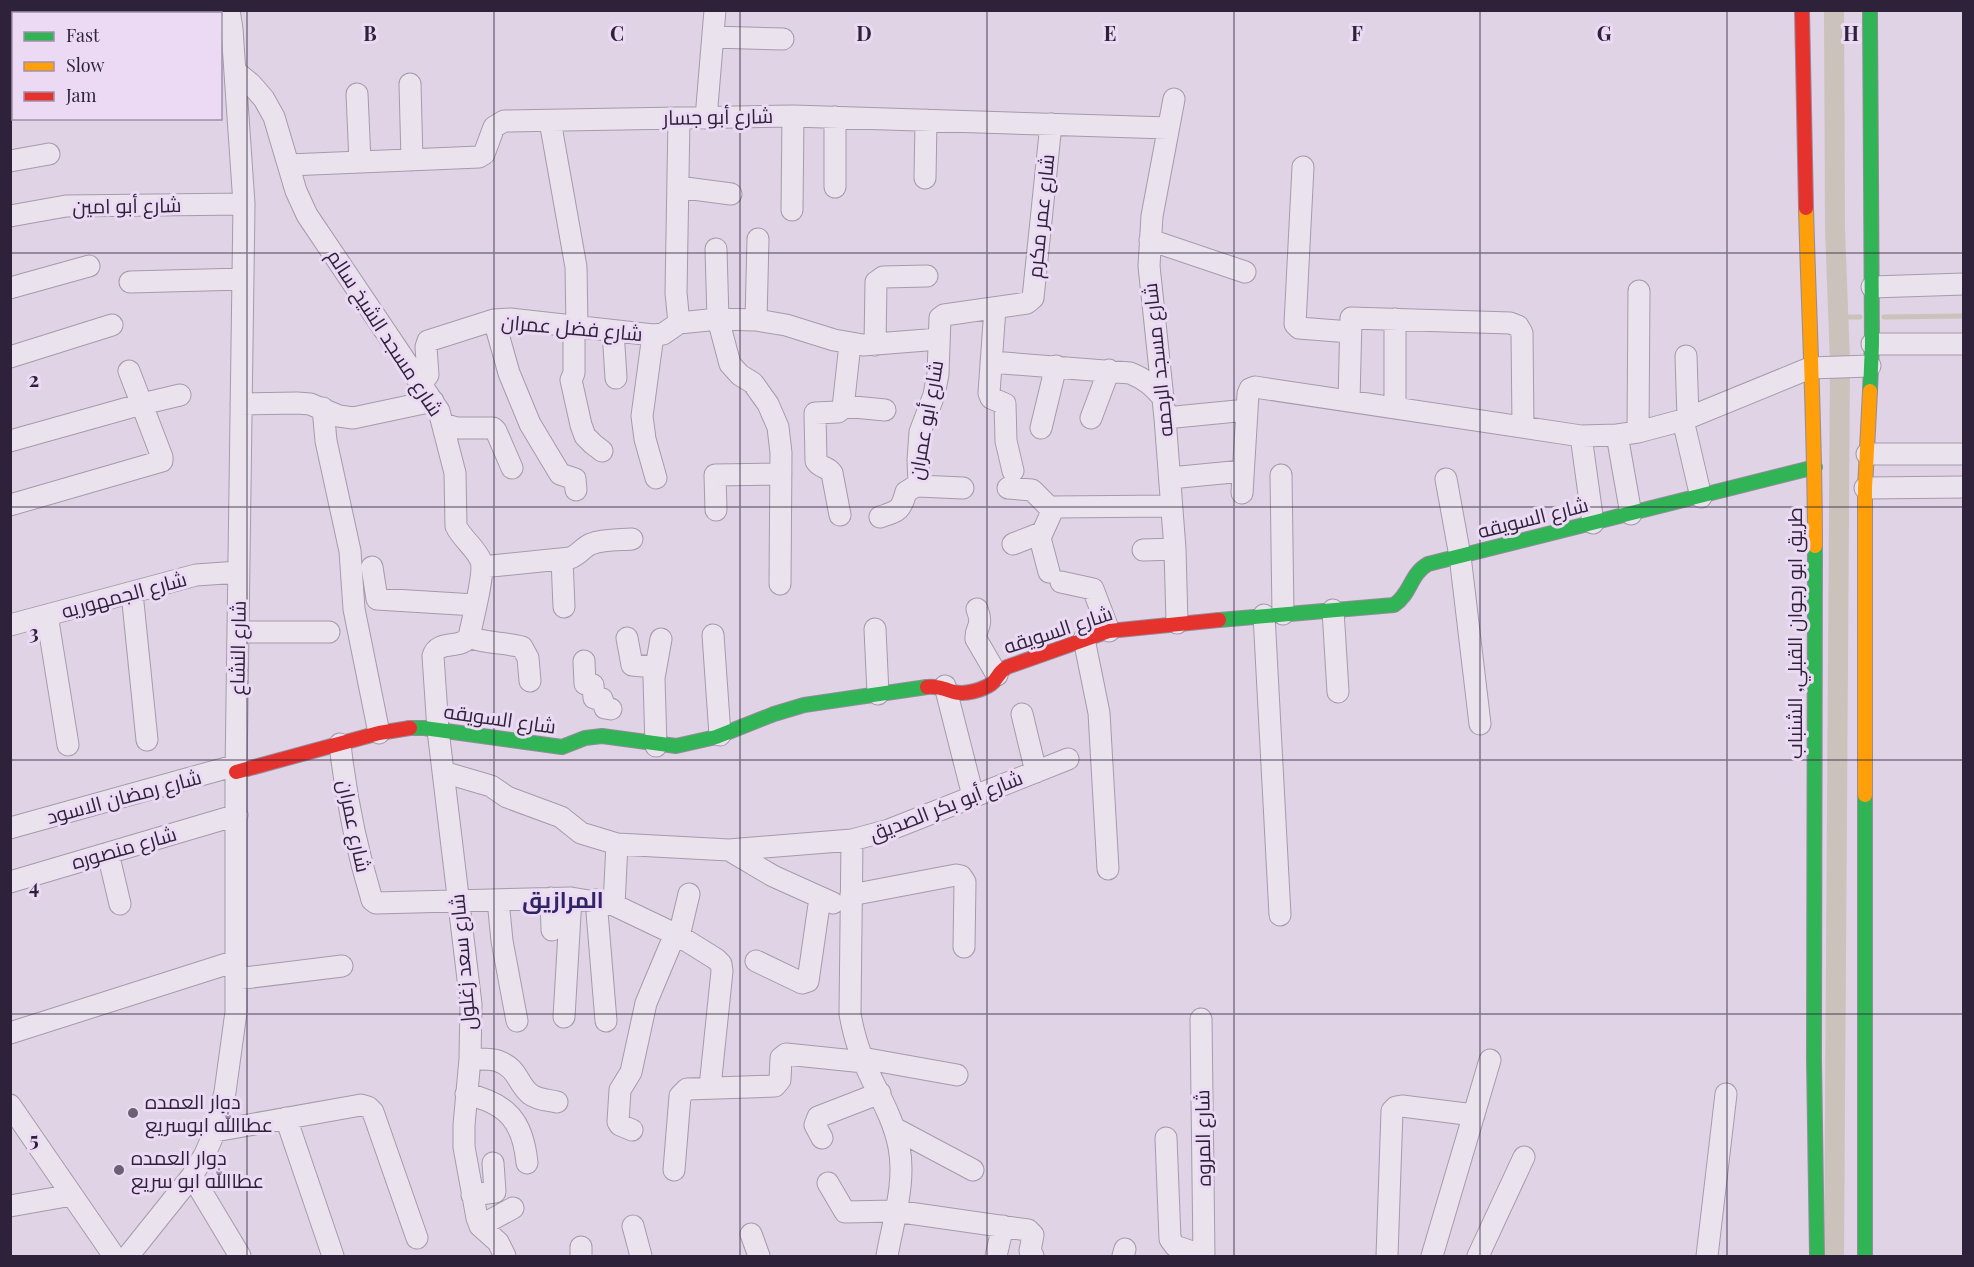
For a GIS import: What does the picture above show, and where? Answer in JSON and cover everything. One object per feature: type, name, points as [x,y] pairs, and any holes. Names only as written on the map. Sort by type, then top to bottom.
[{"type":"street","points":[[706,118],[715,10]]},
{"type":"street","name":"طريق ابو رجوان القبلي, الشنباب","points":[[1802,10],[1815,368],[1817,1257]]},
{"type":"street","points":[[1865,1257],[1865,488],[1867,454],[1863,367],[1872,344],[1870,10]]},
{"type":"street","name":"شارع النشاع","points":[[128,1257],[192,1176],[205,1154],[215,1131],[232,1052],[236,970],[236,769],[244,204],[227,23]]},
{"type":"street","points":[[713,37],[783,39]]},
{"type":"street","name":"شارع مسجد الشيخ سالم","points":[[231,82],[251,84],[264,99],[274,117],[296,191],[308,215],[439,411],[455,473],[456,526],[478,556],[482,567]]},
{"type":"street","points":[[410,84],[411,160]]},
{"type":"street","points":[[357,94],[360,162]]},
{"type":"street","name":"شارع مسجد الرحمه","points":[[1174,99],[1152,216],[1150,240],[1151,291],[1172,506],[1177,622]]},
{"type":"street","points":[[792,210],[793,116]]},
{"type":"street","name":"شارع أبو جسار","points":[[289,165],[479,158],[484,154],[492,131],[500,123],[793,116],[1168,129]]},
{"type":"street","points":[[835,117],[835,187]]},
{"type":"street","points":[[679,118],[676,293],[680,324]]},
{"type":"street","points":[[925,178],[926,120]]},
{"type":"street","points":[[550,121],[576,267],[574,373],[571,380],[585,436],[602,451]]},
{"type":"street","name":"شارع عمر مكرم","points":[[1025,304],[1033,298],[1051,124]]},
{"type":"street","points":[[10,161],[49,154]]},
{"type":"street","points":[[1303,167],[1295,324],[1299,328],[1350,332]]},
{"type":"street","points":[[678,187],[731,194]]},
{"type":"street","name":"شارع أبو امين","points":[[10,216],[66,206],[244,204]]},
{"type":"street","points":[[756,320],[758,239]]},
{"type":"street","points":[[1150,240],[1245,272]]},
{"type":"street","points":[[716,249],[718,319],[730,364],[740,375],[753,383],[768,404],[778,428],[781,453],[780,584]]},
{"type":"street","points":[[10,288],[89,266]]},
{"type":"street","points":[[875,345],[876,282],[883,277],[927,276]]},
{"type":"street","points":[[130,282],[243,279]]},
{"type":"street","points":[[1872,287],[1964,284]]},
{"type":"street","points":[[1638,432],[1639,291]]},
{"type":"street","name":"شارع أبو عمران","points":[[880,517],[898,510],[903,504],[906,492],[918,486],[920,432],[934,396],[938,374],[939,320],[942,316],[1025,304]]},
{"type":"street","points":[[994,308],[992,362],[988,393],[991,398],[1005,404],[1010,479],[1032,490],[1048,506],[1172,506]]},
{"type":"street","points":[[1349,401],[1352,318],[1510,323],[1518,326],[1522,333],[1523,426]]},
{"type":"street","name":"شارع فضل عمران","points":[[427,393],[426,347],[428,341],[494,320],[510,319],[653,335],[663,334],[680,324],[718,319],[756,320],[786,325],[850,344],[875,345],[939,339]]},
{"type":"street","points":[[1395,319],[1395,408]]},
{"type":"street","points":[[494,320],[508,373],[530,424],[560,474],[575,479],[576,490]]},
{"type":"street","points":[[10,357],[112,325]]},
{"type":"street","points":[[613,331],[616,378]]},
{"type":"street","points":[[653,335],[642,416],[645,439],[656,478]]},
{"type":"street","points":[[840,515],[832,473],[816,461],[815,413],[838,412],[844,406],[850,344]]},
{"type":"street","points":[[1872,344],[1964,344]]},
{"type":"street","points":[[1686,356],[1685,419],[1701,497]]},
{"type":"street","points":[[992,362],[1130,373],[1143,378],[1154,387],[1164,408],[1247,410]]},
{"type":"street","points":[[1041,428],[1056,366]]},
{"type":"street","points":[[1242,493],[1248,394],[1250,389],[1255,387],[1581,436],[1617,435],[1638,432],[1685,419],[1815,368],[1863,367]]},
{"type":"street","points":[[1091,418],[1109,370]]},
{"type":"street","points":[[10,505],[161,462],[162,457],[129,371]]},
{"type":"street","points":[[241,405],[297,403],[353,418],[427,393]]},
{"type":"street","points":[[10,441],[180,395]]},
{"type":"street","points":[[844,406],[885,410]]},
{"type":"street","points":[[322,408],[326,441],[350,551],[357,629],[379,733]]},
{"type":"street","points":[[443,424],[457,428],[493,428],[512,468]]},
{"type":"street","points":[[1617,435],[1631,514]]},
{"type":"street","points":[[1581,436],[1593,523]]},
{"type":"street","points":[[1867,454],[1964,454]]},
{"type":"street","name":"شارع السويقه","points":[[236,769],[407,728],[562,747],[570,746],[590,736],[610,736],[656,746],[673,747],[720,735],[803,705],[935,686],[945,686],[957,693],[964,693],[990,685],[1007,667],[1109,631],[1177,622],[1394,605],[1406,597],[1412,577],[1422,566],[1815,467]]},
{"type":"street","points":[[1170,478],[1243,471]]},
{"type":"street","points":[[716,510],[715,476],[781,474]]},
{"type":"street","points":[[1280,915],[1274,615],[1281,475]]},
{"type":"street","points":[[1446,479],[1460,556],[1480,724]]},
{"type":"street","points":[[918,486],[963,488]]},
{"type":"street","points":[[1865,488],[1964,487]]},
{"type":"street","points":[[1054,507],[1041,533],[1040,543],[1055,577],[1093,589],[1109,631]]},
{"type":"street","points":[[1013,544],[1041,533]]},
{"type":"street","points":[[438,730],[433,653],[440,647],[466,642],[469,637],[482,567],[575,557],[586,546],[596,542],[632,538]]},
{"type":"street","points":[[1143,550],[1175,549]]},
{"type":"street","points":[[562,559],[564,607]]},
{"type":"street","points":[[372,567],[377,599],[475,605]]},
{"type":"street","name":"شارع الجمهوريه","points":[[10,626],[196,575],[239,572]]},
{"type":"street","points":[[132,592],[147,740]]},
{"type":"street","points":[[977,609],[981,620],[976,639],[997,675]]},
{"type":"street","points":[[1333,610],[1338,692]]},
{"type":"street","points":[[47,615],[68,745]]},
{"type":"street","points":[[875,629],[878,694]]},
{"type":"street","points":[[238,632],[329,632]]},
{"type":"street","points":[[713,635],[720,735]]},
{"type":"street","points":[[469,637],[522,647],[528,658],[530,681]]},
{"type":"street","points":[[627,638],[632,665],[655,666]]},
{"type":"street","points":[[656,746],[654,678],[661,639]]},
{"type":"street","points":[[1084,639],[1100,722],[1108,869]]},
{"type":"street","points":[[584,661],[585,684],[593,685],[594,698],[602,699],[605,708],[611,709]]},
{"type":"street","points":[[610,736],[612,686]]},
{"type":"street","points":[[945,686],[973,796]]},
{"type":"street","points":[[1022,714],[1036,772]]},
{"type":"street","name":"شارع سعد زغلول","points":[[438,730],[471,1004],[464,1146],[477,1218],[480,1226],[498,1242],[505,1257]]},
{"type":"street","name":"شارع عمران","points":[[339,744],[345,796],[356,848],[372,900],[378,904],[458,901]]},
{"type":"street","name":"شارع أبو بكر الصديق","points":[[443,772],[491,786],[507,797],[561,817],[581,833],[617,844],[729,850],[852,840],[890,830],[1068,759]]},
{"type":"street","name":"شارع رمضان الاسود","points":[[10,828],[236,769]]},
{"type":"street","name":"شارع منصوره","points":[[10,882],[237,815]]},
{"type":"street","points":[[852,840],[850,1014],[863,1060],[894,1128],[901,1169],[900,1190],[886,1257]]},
{"type":"street","points":[[606,1022],[605,903],[617,844]]},
{"type":"street","points":[[729,850],[773,876],[820,898],[851,902],[956,875],[961,876],[964,882],[964,947]]},
{"type":"street","points":[[108,853],[120,904]]},
{"type":"street","points":[[632,1130],[618,1122],[620,1090],[632,1072],[646,1003],[677,935],[689,894]]},
{"type":"street","points":[[458,901],[561,898],[605,903],[677,935],[716,958],[721,964],[722,971],[710,1088]]},
{"type":"street","points":[[552,930],[561,898]]},
{"type":"street","points":[[561,898],[564,1017]]},
{"type":"street","points":[[756,961],[802,983],[808,981],[820,898]]},
{"type":"street","points":[[498,900],[502,941],[518,1021]]},
{"type":"street","points":[[10,1034],[236,970],[342,966]]},
{"type":"street","name":"شارع المروه","points":[[1201,1020],[1204,1256]]},
{"type":"street","points":[[674,1170],[680,1096],[683,1092],[692,1088],[775,1086],[780,1080],[781,1058],[786,1054],[863,1060],[957,1075]]},
{"type":"street","points":[[470,1059],[496,1060],[506,1064],[514,1071],[531,1095],[557,1102]]},
{"type":"street","points":[[1432,1257],[1491,1059]]},
{"type":"street","points":[[466,1094],[486,1099],[504,1109],[517,1124],[525,1142],[527,1163]]},
{"type":"street","points":[[822,1138],[815,1125],[818,1118],[880,1094]]},
{"type":"street","points":[[1707,1257],[1726,1094]]},
{"type":"street","points":[[215,1131],[361,1105],[371,1109],[417,1238]]},
{"type":"street","points":[[10,1106],[20,1135],[72,1195],[114,1257]]},
{"type":"street","points":[[1387,1257],[1392,1111],[1402,1106],[1474,1115]]},
{"type":"street","points":[[286,1118],[333,1257]]},
{"type":"street","points":[[894,1128],[973,1170]]},
{"type":"street","points":[[1167,1138],[1171,1242],[1175,1246],[1204,1256]]},
{"type":"street","points":[[1478,1257],[1524,1157]]},
{"type":"street","points":[[472,1195],[495,1192],[493,1163]]},
{"type":"street","points":[[192,1176],[240,1257]]},
{"type":"street","points":[[828,1183],[845,1212],[895,1211],[1031,1232],[1030,1251],[1033,1257]]},
{"type":"street","points":[[10,1206],[72,1195]]},
{"type":"street","points":[[480,1226],[513,1208]]},
{"type":"street","points":[[633,1226],[641,1257]]},
{"type":"street","points":[[996,1257],[1003,1226]]},
{"type":"street","points":[[751,1234],[759,1257]]},
{"type":"waterway","points":[[1834,10],[1835,229],[1840,362],[1834,1256]]},
{"type":"waterway","points":[[1884,317],[1964,316]]},
{"type":"waterway","points":[[1838,317],[1860,317]]},
{"type":"traffic: fast","points":[[1870,10],[1872,344],[1870,391]]},
{"type":"traffic: fast","points":[[1219,620],[1394,605],[1404,595],[1417,573],[1428,564],[1815,467]]},
{"type":"traffic: fast","points":[[1815,546],[1814,1059],[1817,1256]]},
{"type":"traffic: fast","points":[[410,728],[562,747],[585,738],[602,736],[676,746],[716,737],[804,705],[927,687]]},
{"type":"traffic: fast","points":[[1865,795],[1865,1256]]},
{"type":"traffic: slow","points":[[1806,208],[1815,546]]},
{"type":"traffic: slow","points":[[1865,795],[1865,488],[1870,391]]},
{"type":"traffic: jam","points":[[1802,10],[1806,208]]},
{"type":"traffic: jam","points":[[927,687],[938,687],[958,693],[973,691],[991,684],[1007,667],[1109,631],[1219,620]]},
{"type":"traffic: jam","points":[[236,772],[379,733],[410,728]]},
{"type":"place","name":"دوار العمده عطاالله ابوسريع","points":[[133,1113]]},
{"type":"place","name":"دوار العمده عطاالله ابو سريع","points":[[119,1170]]},
{"type":"district","name":"المرازيق","points":[[563,900]]}]
